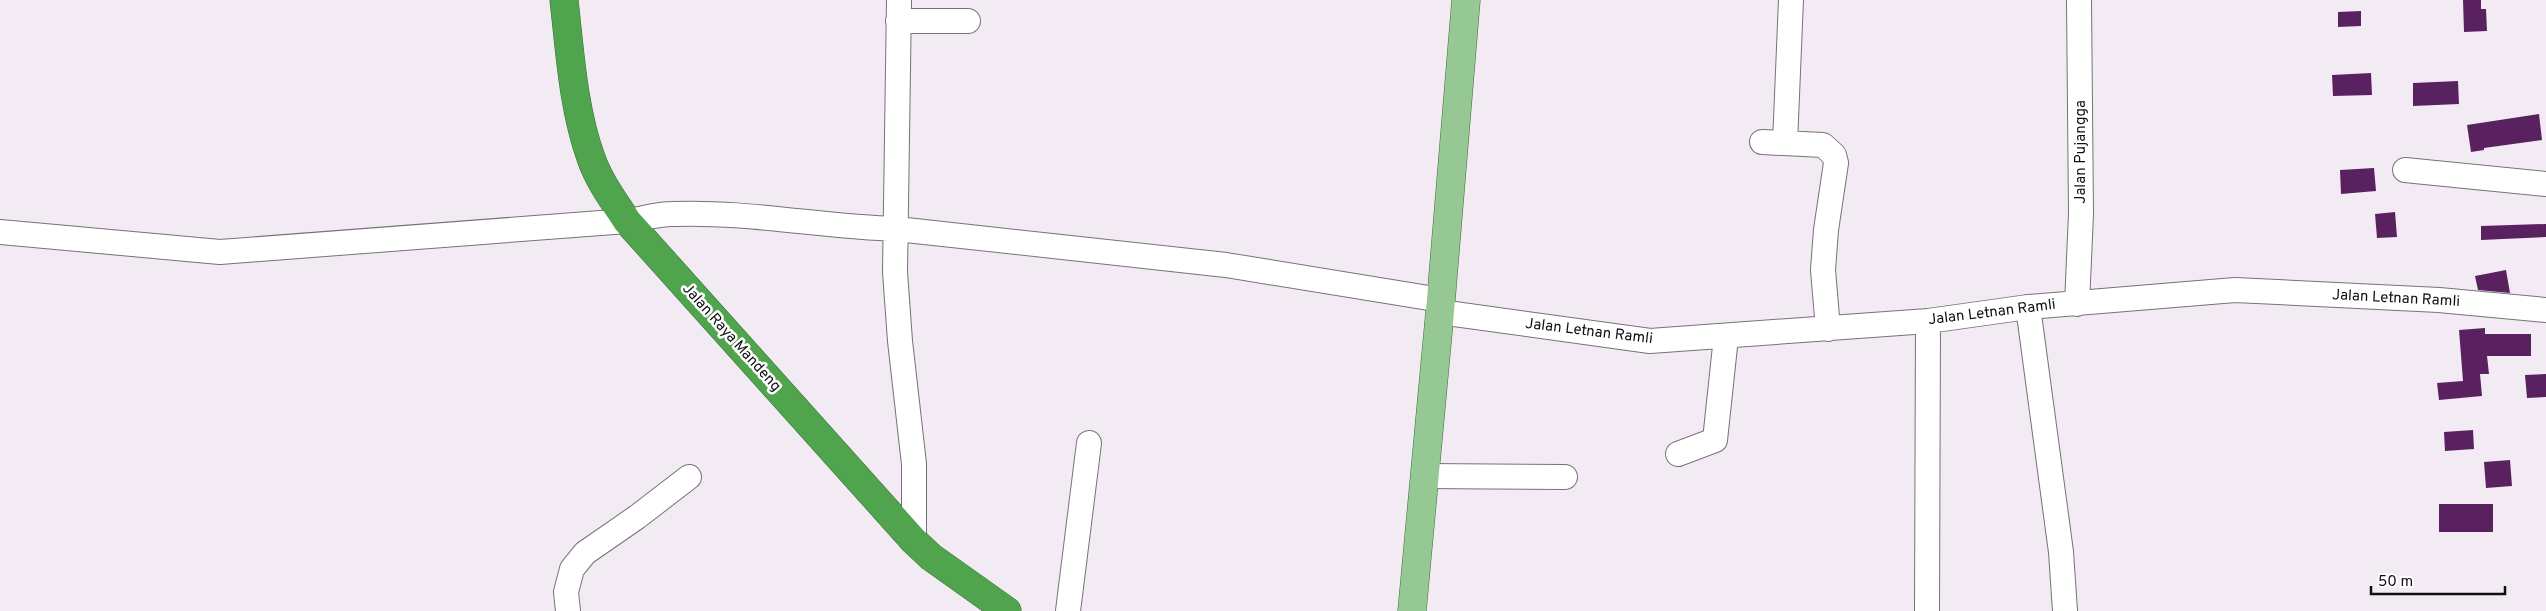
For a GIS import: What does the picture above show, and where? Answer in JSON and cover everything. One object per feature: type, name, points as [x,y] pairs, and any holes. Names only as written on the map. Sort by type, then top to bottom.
[{"type":"highway","name":"Jalan Raya Mandeng","points":[[564,0],[580,121],[591,159],[607,192],[627,221],[914,541],[939,562],[1007,611]]},
{"type":"main road","points":[[1412,611],[1466,0]]},
{"type":"street","points":[[1791,0],[1774,143],[1823,146],[1834,154],[1836,163],[1826,230],[1824,270],[1828,329]]},
{"type":"street","name":"Jalan Pujangga","points":[[2077,304],[2081,214],[2079,0]]},
{"type":"street","points":[[914,541],[914,464],[900,342],[895,272],[897,230],[898,10],[968,21]]},
{"type":"street","points":[[2405,170],[2546,184]]},
{"type":"street","name":"Jalan Letnan Ramli","points":[[0,232],[220,252],[627,221],[670,214],[717,214],[846,228],[897,230],[1226,265],[1440,306],[1650,341],[1928,321],[2028,307],[2235,290],[2439,300],[2546,310]]},
{"type":"street","points":[[2028,307],[2061,552],[2065,611]]},
{"type":"street","points":[[1927,611],[1928,321]]},
{"type":"street","points":[[1678,454],[1715,440],[1726,337]]},
{"type":"street","points":[[1068,611],[1089,443]]},
{"type":"street","points":[[1425,476],[1565,477]]},
{"type":"street","points":[[568,611],[566,592],[572,569],[586,553],[689,477]]},
{"type":"building","points":[[2463,0],[2481,0],[2481,9],[2486,9],[2487,31],[2464,32]]},
{"type":"building","points":[[2361,11],[2361,26],[2338,27],[2338,12]]},
{"type":"building","points":[[2371,73],[2372,95],[2333,96],[2332,75]]},
{"type":"building","points":[[2458,81],[2459,104],[2413,106],[2413,83]]},
{"type":"building","points":[[2539,114],[2542,140],[2484,148],[2484,150],[2471,152],[2467,125]]},
{"type":"building","points":[[2374,168],[2376,191],[2341,194],[2340,170]]},
{"type":"building","points":[[2395,212],[2397,237],[2377,238],[2375,214]]},
{"type":"building","points":[[2546,224],[2546,237],[2481,240],[2481,226]]},
{"type":"building","points":[[2506,270],[2510,293],[2478,290],[2475,276]]},
{"type":"building","points":[[2485,328],[2485,334],[2531,334],[2531,356],[2487,356],[2489,374],[2480,374],[2482,396],[2439,400],[2437,383],[2463,381],[2459,330]]},
{"type":"building","points":[[2546,374],[2546,397],[2527,398],[2525,375]]},
{"type":"building","points":[[2473,430],[2474,449],[2445,451],[2444,432]]},
{"type":"building","points":[[2510,460],[2512,486],[2486,488],[2484,462]]},
{"type":"building","points":[[2439,504],[2493,504],[2493,532],[2439,532]]}]
